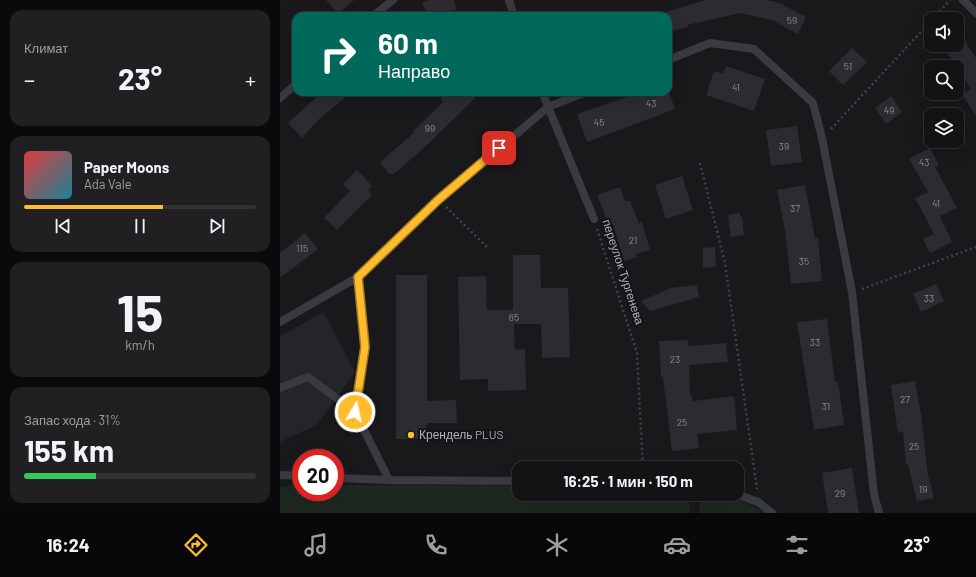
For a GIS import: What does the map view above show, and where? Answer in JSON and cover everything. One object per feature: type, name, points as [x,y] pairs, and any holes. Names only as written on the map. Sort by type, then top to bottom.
[{"type":"lane","points":[[378,12],[393,0]]},
{"type":"lane","points":[[508,0],[512,12]]},
{"type":"lane","points":[[963,0],[976,14]]},
{"type":"lane","points":[[672,58],[710,43],[754,49],[813,103],[822,138],[852,292],[874,494],[879,513]]},
{"type":"lane","points":[[280,98],[292,88]]},
{"type":"lane","name":"переулок Тургенева","points":[[544,96],[594,219]]},
{"type":"lane","points":[[280,322],[358,277],[438,200],[548,107],[576,96]]},
{"type":"lane","points":[[355,412],[365,347],[358,277]]},
{"type":"lane","points":[[280,388],[308,377],[355,412],[389,480]]},
{"type":"lane","points":[[280,475],[292,476]]},
{"type":"lane","points":[[344,478],[512,481]]},
{"type":"lane","points":[[744,497],[758,502],[772,513]]},
{"type":"path","points":[[939,12],[950,0]]},
{"type":"path","points":[[822,138],[924,29]]},
{"type":"path","points":[[700,163],[725,264],[758,502]]},
{"type":"path","points":[[438,200],[487,247]]},
{"type":"path","name":"переулок Тургенева","points":[[594,219],[637,353],[642,461]]},
{"type":"path","points":[[852,292],[976,247]]},
{"type":"shaded area","points":[[324,312],[355,372],[317,425],[280,442],[280,336]]},
{"type":"shaded area","points":[[292,485],[292,501],[344,501],[344,485],[512,486],[512,501],[688,501],[690,505],[689,513],[280,513],[280,487]]},
{"type":"shaded area","points":[[699,501],[743,501],[765,513],[700,513]]},
{"type":"building","points":[[326,0],[354,0],[340,12],[336,12]]},
{"type":"building","points":[[429,0],[453,0],[457,9],[451,12],[426,12],[422,3]]},
{"type":"building","points":[[706,0],[766,0],[780,3],[806,17],[798,34],[772,20],[740,13],[687,25],[688,27],[672,31],[672,12],[666,12]]},
{"type":"building","points":[[964,40],[976,58],[976,116],[964,97],[964,93],[971,89],[964,78],[964,60],[952,60],[947,52],[964,52]]},
{"type":"building","points":[[852,48],[867,62],[843,85],[829,71]]},
{"type":"building","points":[[726,66],[765,79],[754,111],[706,95],[714,71],[723,74]]},
{"type":"building","points":[[318,96],[347,96],[318,120],[302,138],[288,123]]},
{"type":"building","points":[[444,96],[473,96],[475,98],[427,145],[394,174],[389,174],[380,162],[415,132],[413,131],[443,102],[441,99]]},
{"type":"building","points":[[630,96],[670,96],[675,109],[587,142],[577,114]]},
{"type":"building","points":[[891,96],[902,112],[886,124],[875,108]]},
{"type":"building","points":[[797,126],[802,162],[771,166],[766,130]]},
{"type":"building","points":[[930,148],[939,165],[935,167],[957,208],[940,216],[952,242],[930,253],[923,239],[934,234],[915,198],[928,192],[909,159]]},
{"type":"building","points":[[357,170],[372,186],[368,190],[372,195],[337,230],[324,218],[350,191],[343,184]]},
{"type":"building","points":[[682,176],[693,210],[666,219],[655,185]]},
{"type":"building","points":[[805,185],[815,239],[818,238],[822,281],[791,284],[785,230],[777,190]]},
{"type":"building","points":[[620,187],[625,201],[630,201],[639,223],[642,222],[650,250],[636,254],[637,257],[624,261],[613,224],[609,225],[597,195]]},
{"type":"building","points":[[740,213],[740,217],[742,217],[744,235],[731,237],[728,215]]},
{"type":"building","points":[[305,233],[318,249],[280,278],[280,253]]},
{"type":"building","points":[[715,247],[716,267],[703,268],[703,248]]},
{"type":"building","points":[[513,255],[540,255],[541,288],[568,288],[570,357],[542,358],[541,324],[514,324],[515,350],[525,349],[526,390],[488,391],[488,379],[460,380],[458,277],[486,276],[487,310],[513,310]]},
{"type":"building","points":[[396,275],[427,275],[427,401],[456,400],[457,423],[427,423],[426,439],[396,439]]},
{"type":"building","points":[[936,284],[944,301],[921,312],[913,294]]},
{"type":"building","points":[[697,285],[699,297],[650,311],[641,301],[671,288]]},
{"type":"building","points":[[827,319],[835,382],[838,382],[844,425],[814,430],[797,322]]},
{"type":"building","points":[[688,340],[689,346],[726,343],[728,362],[689,365],[690,393],[693,401],[734,396],[737,430],[697,434],[699,448],[672,451],[663,377],[661,377],[659,341]]},
{"type":"building","points":[[915,381],[921,414],[928,477],[934,498],[917,501],[908,464],[906,464],[903,432],[898,433],[891,385]]},
{"type":"building","points":[[852,468],[859,513],[828,513],[822,473]]},
{"type":"place","name":"Крендель PLUS","points":[[411,435]]},
{"type":"route","points":[[355,412],[365,347],[358,277],[438,200],[499,148]]}]
